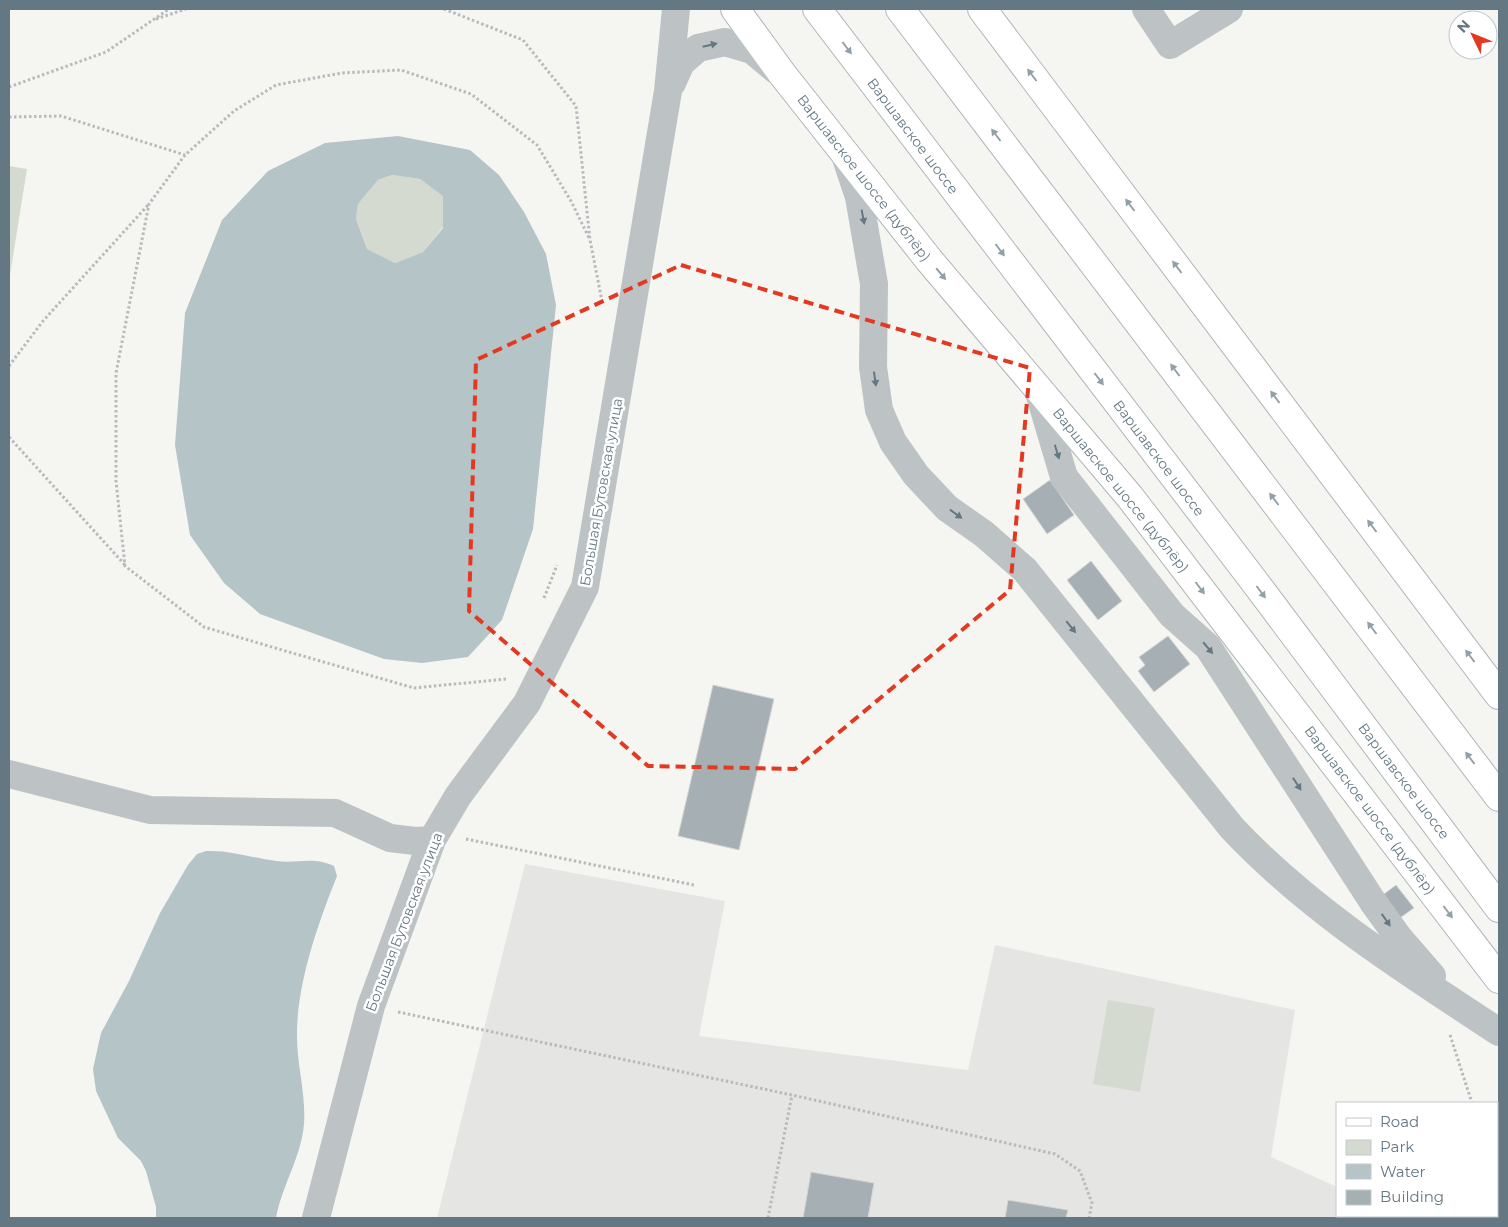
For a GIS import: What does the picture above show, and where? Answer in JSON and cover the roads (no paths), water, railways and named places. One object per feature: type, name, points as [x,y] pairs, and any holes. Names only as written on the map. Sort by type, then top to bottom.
[{"type":"main road","name":"Варшавское шоссе (дублёр)","points":[[734,9],[782,75],[929,260],[1130,497],[1499,979]]},
{"type":"main road","name":"Варшавское шоссе","points":[[817,9],[970,212],[1254,581],[1499,908]]},
{"type":"main road","points":[[900,9],[1499,797]]},
{"type":"main road","points":[[982,9],[1499,695]]},
{"type":"street","name":"Большая Бутовская улица","points":[[316,1218],[371,1006],[445,838],[458,796],[527,703],[585,587],[668,92],[676,9]]},
{"type":"street","points":[[1146,9],[1170,45],[1229,9]]},
{"type":"street","points":[[668,92],[681,63],[698,48],[726,42],[752,50],[782,75]]},
{"type":"street","points":[[845,154],[860,197],[873,276],[873,367],[879,410],[893,442],[916,475],[947,508],[984,534],[1025,570],[1232,828],[1259,857],[1304,895],[1414,976],[1453,1017],[1499,1032]]},
{"type":"street","points":[[1038,389],[1064,477],[1172,615],[1208,646],[1373,902],[1453,1017]]},
{"type":"street","points":[[9,774],[150,810],[335,813],[390,838],[415,841],[445,838]]},
{"type":"water","points":[[398,136],[470,150],[499,175],[524,212],[546,254],[556,305],[533,529],[502,620],[468,657],[422,663],[384,659],[260,614],[224,583],[190,535],[175,445],[185,313],[222,220],[268,171],[325,143]],"holes":[[[392,175],[420,179],[443,196],[443,228],[423,252],[395,263],[367,249],[356,219],[358,204],[378,180]]]},
{"type":"water","points":[[206,851],[233,853],[284,862],[319,861],[334,866],[337,876],[316,934],[300,997],[297,1037],[304,1102],[304,1124],[299,1148],[282,1194],[276,1218],[156,1218],[156,1207],[146,1171],[141,1161],[118,1138],[96,1091],[93,1069],[101,1033],[129,981],[160,913],[188,865],[197,854]]}]
